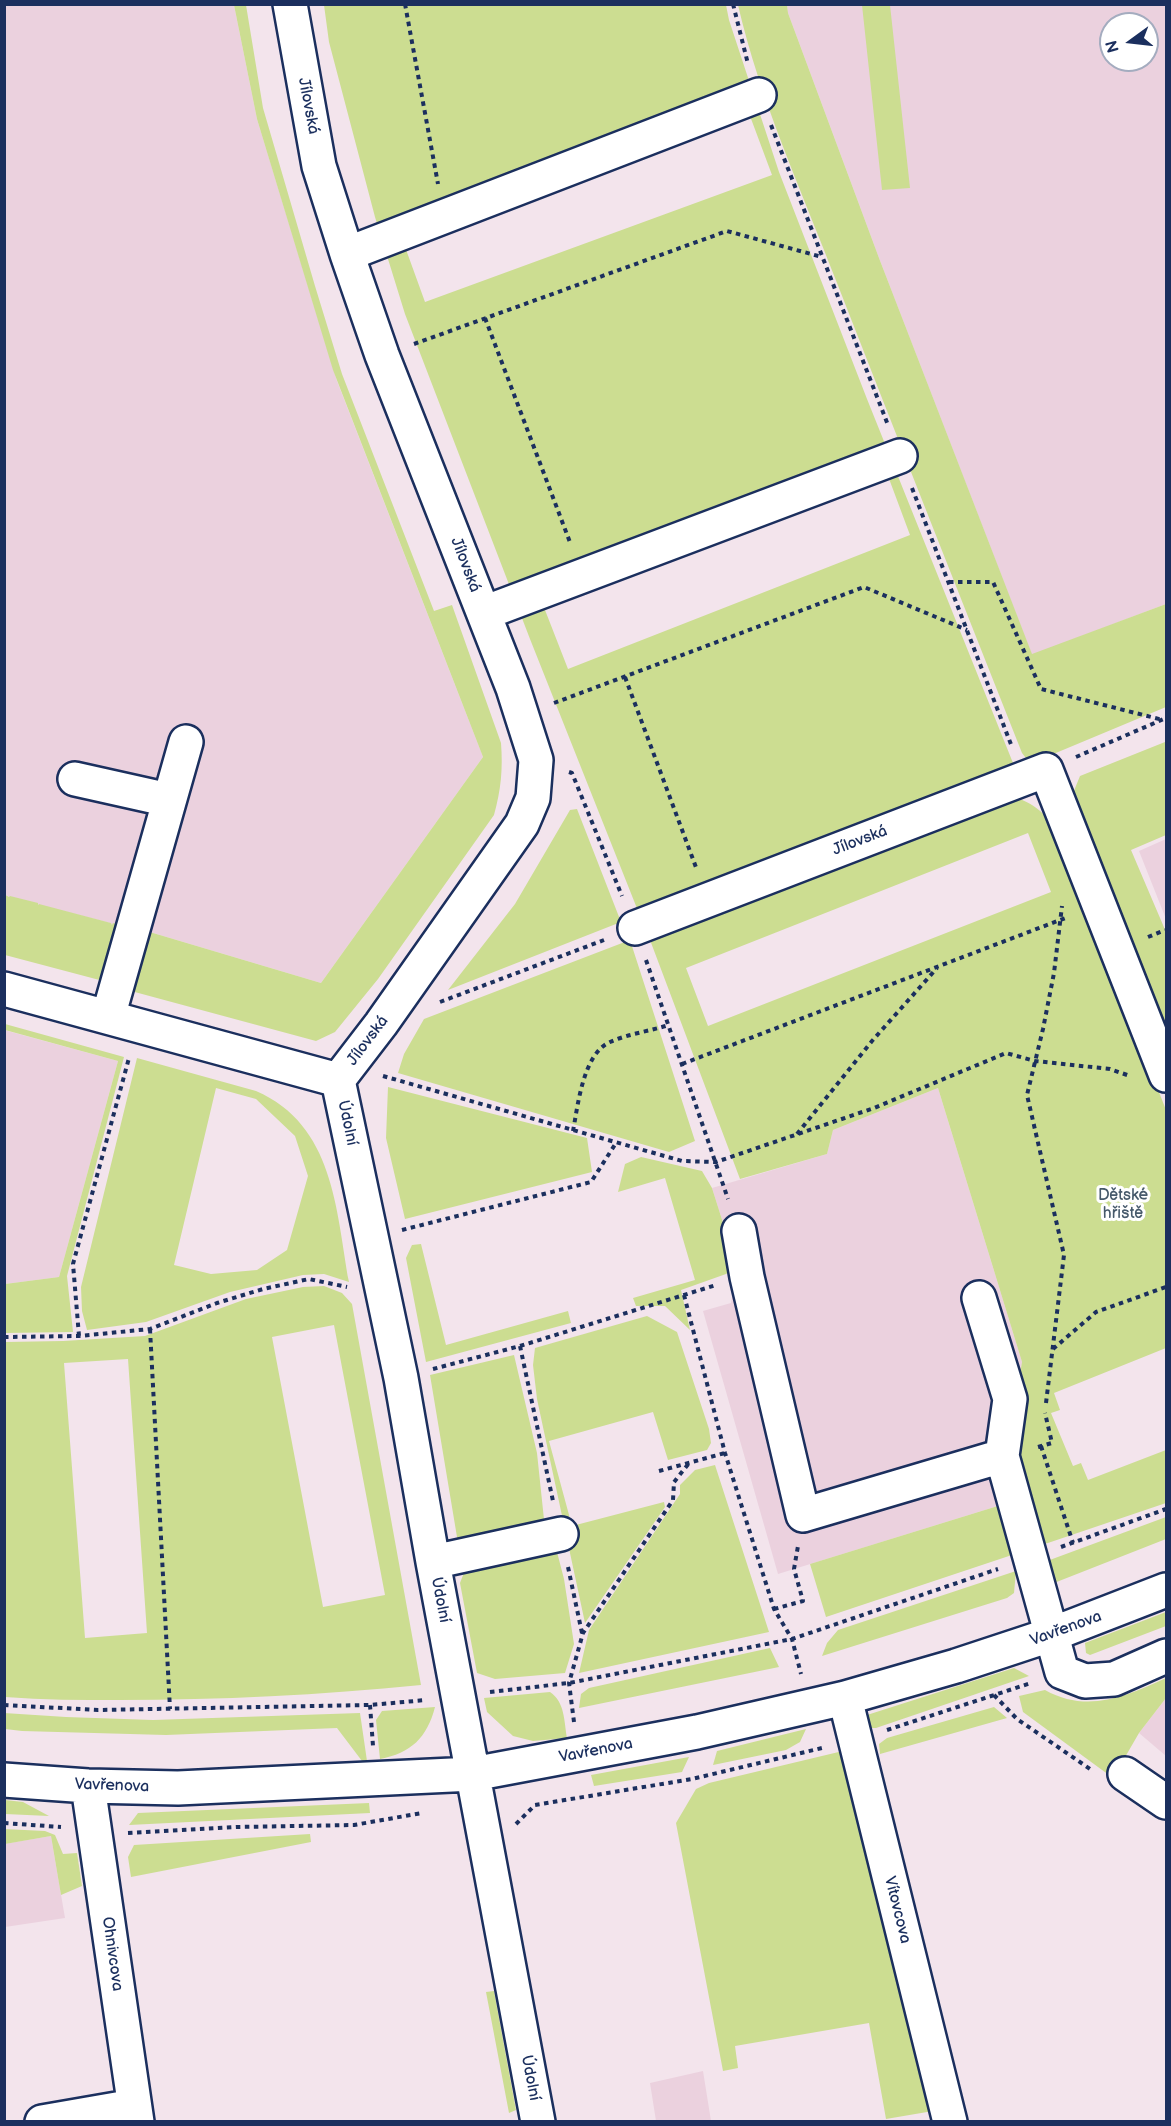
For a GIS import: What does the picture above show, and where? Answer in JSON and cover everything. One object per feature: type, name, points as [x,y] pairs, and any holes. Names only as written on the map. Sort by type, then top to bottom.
[{"type":"street","name":"Jílovská","points":[[290,4],[319,166],[382,355],[523,715],[536,760],[533,798],[522,824],[381,1024],[338,1080]]},
{"type":"street","points":[[348,254],[759,95]]},
{"type":"street","points":[[484,614],[900,456]]},
{"type":"street","points":[[123,1021],[169,800],[186,742]]},
{"type":"street","name":"Jílovská","points":[[635,928],[708,898],[1046,770]]},
{"type":"street","points":[[1046,770],[1099,904],[1153,1077]]},
{"type":"street","points":[[75,779],[169,800]]},
{"type":"street","points":[[4,989],[338,1080]]},
{"type":"street","name":"Údolní","points":[[338,1080],[401,1378],[433,1562],[538,2121]]},
{"type":"street","points":[[739,1232],[747,1277],[803,1515],[1002,1456]]},
{"type":"street","points":[[979,1298],[1010,1399],[1002,1456],[1062,1672],[1085,1681],[1114,1679],[1167,1656]]},
{"type":"street","points":[[433,1562],[561,1534]]},
{"type":"street","name":"Vavřenova","points":[[4,1780],[88,1786],[178,1788],[473,1774],[697,1732],[845,1698],[956,1666],[1050,1635],[1167,1590]]},
{"type":"street","name":"Vítovcova","points":[[845,1698],[950,2121]]},
{"type":"street","points":[[1125,1774],[1167,1802]]},
{"type":"street","name":"Ohnivcova","points":[[88,1786],[135,2114]]},
{"type":"street","points":[[42,2121],[135,2114]]},
{"type":"path","points":[[405,4],[445,217]]},
{"type":"path","points":[[733,4],[743,51],[759,95]]},
{"type":"path","points":[[382,355],[727,231],[822,257]]},
{"type":"path","points":[[485,318],[583,576]]},
{"type":"path","points":[[948,582],[993,582],[1041,689],[1165,719]]},
{"type":"path","points":[[523,715],[864,587],[967,630]]},
{"type":"path","points":[[625,676],[708,898]]},
{"type":"path","points":[[1046,770],[1165,719]]},
{"type":"path","points":[[566,771],[572,773],[635,928],[739,1232]]},
{"type":"path","points":[[1002,1456],[1052,1443],[1045,1414],[1064,1255],[1027,1095],[1054,973],[1059,921],[1064,900]]},
{"type":"path","points":[[682,1064],[938,968],[1099,904]]},
{"type":"path","points":[[440,1002],[635,928]]},
{"type":"path","points":[[796,1135],[872,1041],[938,968]]},
{"type":"path","points":[[79,1336],[73,1264],[123,1021]]},
{"type":"path","points":[[573,1131],[579,1099],[594,1055],[608,1043],[669,1025]]},
{"type":"path","points":[[383,1076],[682,1161],[716,1162],[874,1108],[1006,1053],[1035,1061],[1110,1068],[1153,1077]]},
{"type":"path","points":[[372,1238],[591,1182],[616,1143]]},
{"type":"path","points":[[4,1337],[79,1336],[150,1329],[217,1303],[263,1289],[309,1279],[383,1295]]},
{"type":"path","points":[[1052,1349],[1096,1312],[1167,1287]]},
{"type":"path","points":[[423,1372],[520,1346],[699,1290]]},
{"type":"path","points":[[684,1295],[725,1453],[774,1609],[792,1639],[809,1706]]},
{"type":"path","points":[[150,1329],[170,1709]]},
{"type":"path","points":[[520,1346],[583,1633]]},
{"type":"path","points":[[1041,1446],[1073,1543]]},
{"type":"path","points":[[659,1471],[725,1453]]},
{"type":"path","points":[[578,1652],[583,1633],[673,1500],[674,1482],[690,1462]]},
{"type":"path","points":[[4,1705],[98,1710],[370,1705],[569,1683],[792,1639],[1030,1559],[1167,1509]]},
{"type":"path","points":[[774,1609],[803,1601],[794,1569]]},
{"type":"path","points":[[484,1832],[515,1826],[535,1805],[692,1779],[856,1740],[1062,1672]]},
{"type":"path","points":[[994,1695],[1017,1719],[1111,1783],[1125,1774]]},
{"type":"path","points":[[4,1822],[133,1834],[237,1827],[354,1825],[423,1813]]},
{"type":"shaded area","points":[[4,5],[234,5],[257,119],[337,381],[483,757],[321,983],[143,930],[113,923],[113,925],[5,894]]},
{"type":"shaded area","points":[[787,5],[1166,5],[1166,604],[1032,655],[879,258]]},
{"type":"shaded area","points":[[1166,839],[1166,919],[1139,851]]},
{"type":"shaded area","points":[[4,1030],[118,1061],[59,1277],[5,1284]]},
{"type":"shaded area","points":[[938,1088],[1022,1362],[1001,1505],[778,1574],[703,1311],[731,1303],[737,1267],[712,1188],[827,1154],[833,1130]]},
{"type":"shaded area","points":[[1166,1698],[1166,1756],[1139,1733]]},
{"type":"shaded area","points":[[51,1836],[65,1918],[5,1927],[4,1844]]},
{"type":"shaded area","points":[[703,2071],[711,2121],[656,2121],[650,2083]]},
{"type":"green space","points":[[234,5],[246,5],[263,108],[342,374],[434,611],[452,605],[501,743],[501,779],[494,815],[378,979],[335,1032],[316,1041],[131,991],[143,930],[321,983],[483,757],[333,370],[257,119]]},
{"type":"green space","points":[[324,5],[726,5],[779,172],[1015,768],[640,916],[405,314],[375,217],[329,42]],"holes":[[[750,116],[772,175],[425,302],[404,244]],[[888,476],[910,535],[568,669],[545,610]]]},
{"type":"green space","points":[[738,5],[787,5],[879,258],[1032,654],[1166,604],[1166,707],[1039,760],[1029,762],[1022,753],[783,146],[758,76]]},
{"type":"green space","points":[[862,5],[890,5],[910,188],[882,190]]},
{"type":"green space","points":[[1165,742],[1166,835],[1131,850],[1166,932],[1166,1049],[1069,803],[1080,776]]},
{"type":"green space","name":"Dětské hřiště","points":[[1006,793],[1034,806],[1045,816],[1061,842],[1166,1110],[1166,1348],[1054,1393],[1060,1410],[1051,1413],[1073,1466],[1081,1463],[1088,1480],[1166,1450],[1166,1503],[1042,1545],[1010,1432],[1022,1362],[938,1088],[833,1130],[827,1154],[740,1179],[647,932]],"holes":[[[1028,833],[1051,892],[708,1026],[686,968]]]},
{"type":"green space","points":[[577,809],[621,922],[448,990],[515,904],[570,810]]},
{"type":"green space","points":[[4,894],[112,925],[113,923],[121,925],[107,982],[5,955]]},
{"type":"green space","points":[[630,940],[695,1141],[669,1152],[398,1073],[404,1054],[424,1019]]},
{"type":"green space","points":[[5,1024],[124,1057],[67,1276],[73,1332],[5,1333],[5,1284],[59,1277],[118,1061],[5,1030]]},
{"type":"green space","points":[[137,1058],[256,1091],[282,1106],[302,1125],[316,1147],[327,1172],[340,1226],[349,1282],[324,1274],[303,1275],[230,1292],[146,1322],[87,1330],[82,1311],[81,1287]],"holes":[[[216,1088],[256,1099],[295,1136],[308,1176],[287,1250],[257,1270],[211,1274],[174,1265]]]},
{"type":"green space","points":[[388,1087],[587,1138],[592,1172],[405,1219],[386,1138]]},
{"type":"green space","points":[[641,1157],[702,1171],[712,1188],[737,1267],[726,1274],[681,1290],[690,1330],[665,1306],[636,1306],[633,1298],[695,1280],[665,1178],[618,1192],[625,1164]]},
{"type":"green space","points":[[421,1244],[446,1345],[568,1311],[571,1323],[426,1362],[406,1258],[412,1245]]},
{"type":"green space","points":[[324,1286],[342,1293],[352,1304],[421,1685],[308,1694],[195,1699],[76,1700],[5,1697],[5,1342],[145,1336],[246,1299],[303,1287]],"holes":[[[334,1325],[385,1595],[323,1607],[272,1337]],[[128,1359],[147,1633],[85,1638],[64,1363]]]},
{"type":"green space","points":[[647,1316],[677,1332],[709,1429],[711,1443],[707,1450],[668,1460],[653,1412],[549,1441],[572,1526],[664,1502],[665,1507],[585,1623],[537,1399],[533,1365],[535,1348]]},
{"type":"green space","points":[[514,1355],[537,1453],[545,1529],[458,1543],[430,1375]]},
{"type":"green space","points":[[715,1465],[769,1632],[579,1673],[589,1630],[680,1494],[680,1485],[695,1470]]},
{"type":"green space","points":[[1001,1505],[1009,1531],[1012,1555],[826,1617],[810,1564]]},
{"type":"green space","points":[[1166,1517],[1166,1539],[1054,1583],[1047,1561]]},
{"type":"green space","points":[[538,1545],[557,1552],[564,1579],[574,1644],[565,1673],[495,1679],[477,1673],[460,1583],[468,1562]]},
{"type":"green space","points":[[1016,1571],[1014,1593],[1007,1598],[822,1656],[827,1643],[838,1630]]},
{"type":"green space","points":[[1166,1612],[1166,1626],[1090,1655],[1086,1653],[1085,1643]]},
{"type":"green space","points":[[770,1648],[779,1667],[579,1708],[581,1694],[589,1688]]},
{"type":"green space","points":[[1014,1668],[1029,1676],[876,1728],[870,1728],[864,1721],[867,1715]]},
{"type":"green space","points":[[1166,1678],[1166,1698],[1139,1733],[1113,1778],[1023,1712],[1019,1696],[1045,1690],[1076,1701],[1107,1700]]},
{"type":"green space","points":[[550,1692],[561,1706],[567,1738],[533,1741],[513,1736],[487,1712],[484,1698]]},
{"type":"green space","points":[[435,1707],[432,1718],[416,1742],[401,1753],[380,1759],[376,1720],[382,1711]]},
{"type":"green space","points":[[994,1707],[1007,1718],[880,1754],[879,1744],[887,1738]]},
{"type":"green space","points":[[4,1713],[153,1720],[360,1713],[367,1761],[362,1761],[337,1728],[166,1735],[22,1731],[5,1729]]},
{"type":"green space","points":[[806,1729],[800,1742],[786,1750],[713,1765],[717,1751]]},
{"type":"green space","points":[[847,1750],[933,2111],[886,2119],[869,2023],[735,2046],[738,2068],[723,2071],[676,1823],[696,1789],[709,1783]]},
{"type":"green space","points":[[689,1757],[682,1772],[594,1786],[591,1775]]},
{"type":"green space","points":[[5,1800],[23,1802],[49,1816],[5,1814]]},
{"type":"green space","points":[[369,1803],[370,1813],[129,1825],[138,1813]]},
{"type":"green space","points":[[4,1829],[45,1831],[55,1835],[63,1854],[77,1853],[82,1886],[61,1895],[51,1836],[5,1844]]},
{"type":"green space","points":[[310,1834],[311,1842],[131,1877],[128,1857],[134,1845]]},
{"type":"green space","points":[[494,1991],[516,2110],[509,2113],[486,1992]]}]
